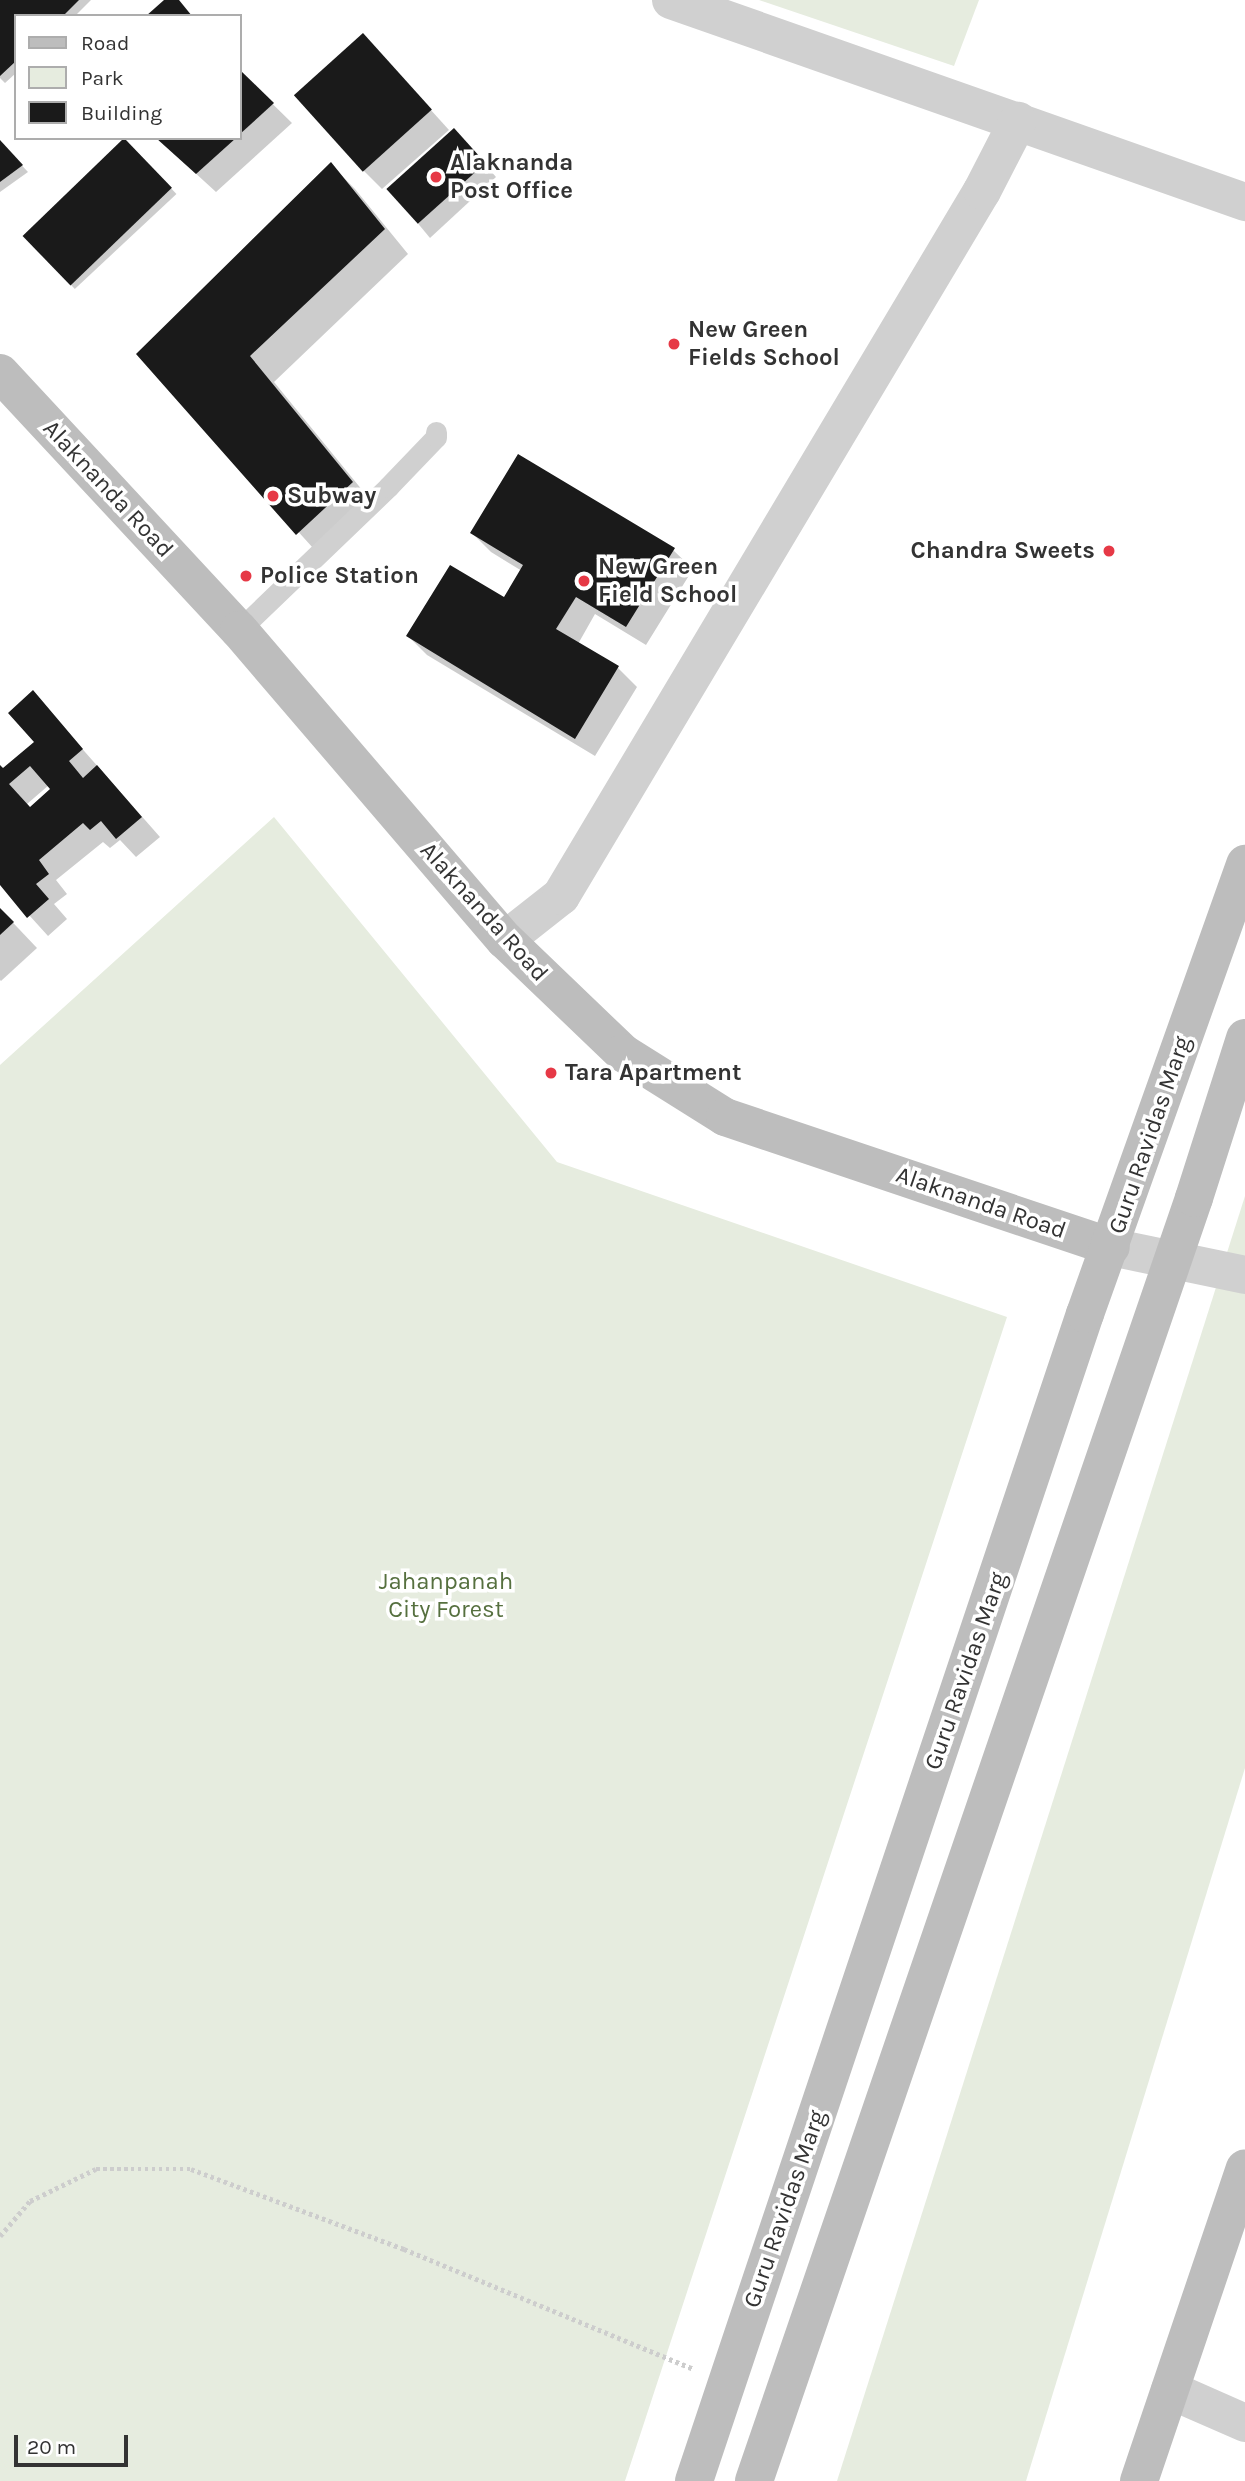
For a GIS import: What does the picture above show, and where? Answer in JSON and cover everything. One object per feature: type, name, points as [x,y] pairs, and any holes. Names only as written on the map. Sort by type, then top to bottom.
[{"type":"main road","name":"Alaknanda Road","points":[[2,379],[239,630],[505,940],[623,1052],[673,1087],[725,1116],[1111,1247]]},
{"type":"main road","name":"Guru Ravidas Marg","points":[[694,2481],[1081,1328],[1245,864]]},
{"type":"main road","points":[[754,2481],[1245,1038]]},
{"type":"main road","points":[[1139,2481],[1245,2168]]},
{"type":"street","points":[[671,0],[723,8],[1018,121],[1245,202]]},
{"type":"street","points":[[505,940],[561,896],[982,191],[1018,121]]},
{"type":"street","points":[[1111,1247],[1245,1275]]},
{"type":"street","points":[[1170,2390],[1245,2423]]},
{"type":"lane","points":[[239,630],[388,487],[436,437],[436,432]]},
{"type":"path","points":[[0,2236],[30,2202],[96,2169],[191,2169],[404,2249],[727,2382]]},
{"type":"green space","points":[[759,0],[979,0],[954,66]]},
{"type":"green space","name":"Jahanpanah City Forest","points":[[274,817],[557,1162],[1007,1317],[625,2481],[0,2481],[0,1065]]},
{"type":"green space","points":[[1245,1196],[1245,1768],[1026,2481],[837,2481]]},
{"type":"building","points":[[0,0],[79,0],[65,14],[14,14],[14,63],[0,76]]},
{"type":"building","points":[[164,0],[179,0],[190,14],[148,14]]},
{"type":"building","points":[[363,33],[432,110],[363,172],[294,95]]},
{"type":"building","points":[[242,72],[274,103],[242,132]]},
{"type":"building","name":"Alaknanda Post Office","points":[[454,128],[485,163],[418,224],[386,189]]},
{"type":"building","points":[[0,140],[23,165],[0,182]]},
{"type":"building","points":[[122,140],[126,140],[172,188],[71,286],[23,236]]},
{"type":"building","points":[[158,140],[234,140],[196,174]]},
{"type":"building","points":[[331,162],[385,229],[250,356],[353,482],[296,535],[136,354]]},
{"type":"building","name":"New Green Field School","points":[[518,454],[675,548],[626,627],[576,597],[556,629],[619,666],[575,739],[406,636],[450,565],[504,597],[523,565],[470,533]]},
{"type":"building","points":[[33,690],[83,749],[69,761],[83,778],[97,765],[142,817],[116,839],[101,821],[90,830],[83,823],[39,860],[49,874],[36,884],[49,899],[27,918],[0,885],[0,765],[3,768],[34,742],[8,713]],"holes":[[[30,766],[50,789],[30,807],[9,784]]]},
{"type":"building","points":[[0,908],[14,922],[0,935]]},
{"type":"place","name":"Alaknanda Post Office","points":[[436,177]]},
{"type":"place","name":"New Green Fields School","points":[[674,344]]},
{"type":"place","name":"Subway","points":[[273,496]]},
{"type":"place","name":"Chandra Sweets","points":[[1109,551]]},
{"type":"place","name":"Police Station","points":[[246,576]]},
{"type":"place","name":"New Green Field School","points":[[584,581]]},
{"type":"place","name":"Tara Apartment","points":[[551,1073]]}]
